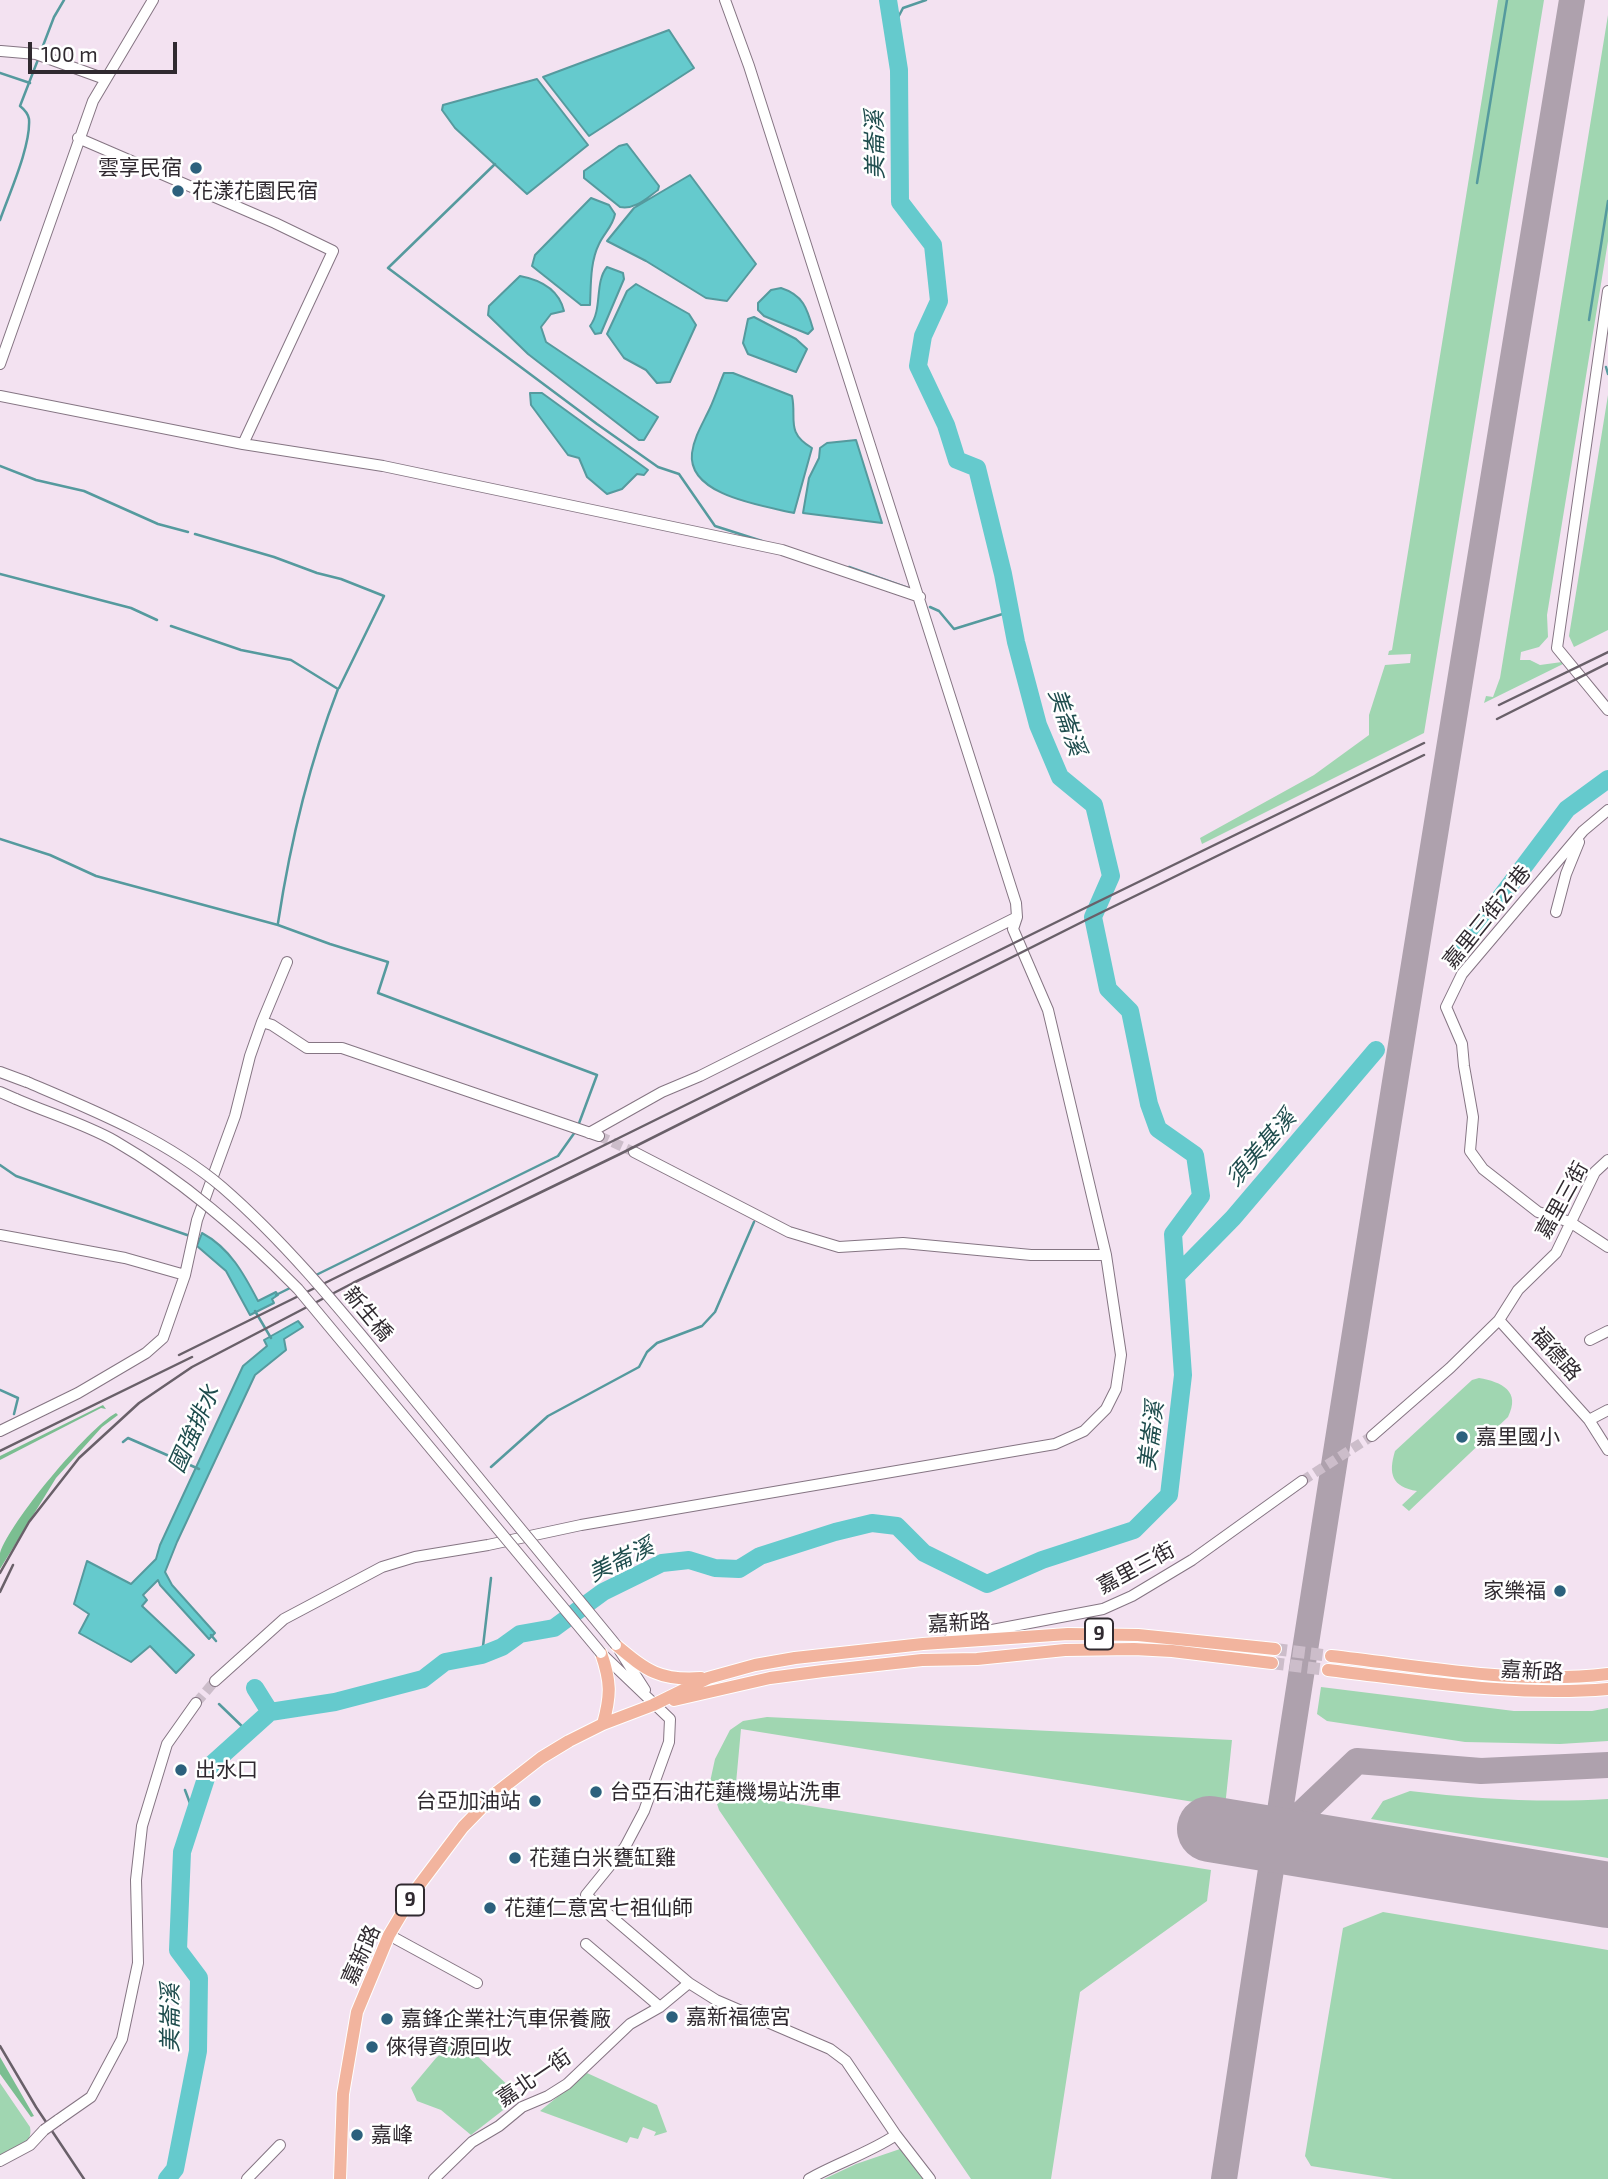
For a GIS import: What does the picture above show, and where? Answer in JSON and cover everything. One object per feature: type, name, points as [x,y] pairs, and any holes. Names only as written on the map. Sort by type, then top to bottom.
[{"type":"main road","name":"嘉新路","points":[[340,2179],[343,2094],[357,2012],[389,1935],[417,1888],[463,1828],[496,1793],[541,1758],[603,1724],[653,1705],[708,1678],[755,1665],[795,1658],[923,1644],[1068,1634],[1159,1637],[1275,1649]]},
{"type":"main road","points":[[617,1645],[645,1669],[661,1676],[679,1680],[708,1678]]},
{"type":"main road","name":"嘉新路","points":[[653,1705],[769,1678],[922,1660],[977,1659],[1065,1650],[1159,1650],[1272,1663]]},
{"type":"main road","points":[[601,1653],[609,1676],[610,1692],[603,1724]]},
{"type":"main road","name":"嘉新路","points":[[1331,1656],[1526,1678],[1579,1678],[1608,1674]]},
{"type":"main road","name":"嘉新路","points":[[1328,1670],[1527,1692],[1608,1689]]},
{"type":"street","points":[[0,364],[93,101],[153,0]]},
{"type":"street","points":[[215,1681],[285,1619],[382,1567],[415,1557],[581,1525],[1055,1444],[1075,1437],[1092,1425],[1106,1409],[1119,1378],[1120,1344],[1106,1255],[1048,1010],[1013,929],[1017,918],[1016,903],[750,66],[725,0]]},
{"type":"street","points":[[1,51],[36,54],[105,79]]},
{"type":"street","points":[[78,138],[275,223],[333,251],[243,444]]},
{"type":"street","points":[[1608,291],[1557,648],[1608,710]]},
{"type":"street","points":[[0,396],[243,444],[383,466],[770,548],[920,597]]},
{"type":"street","name":"嘉里三街21巷","points":[[1570,1222],[1538,1212],[1483,1169],[1470,1151],[1473,1117],[1462,1044],[1446,1006],[1462,974],[1583,831],[1608,810]]},
{"type":"street","points":[[1556,912],[1566,874],[1583,831]]},
{"type":"street","points":[[262,1023],[272,1025],[307,1048],[342,1048],[585,1132],[1017,918]]},
{"type":"street","points":[[0,1431],[78,1393],[146,1353],[163,1338],[186,1275],[197,1220],[235,1116],[250,1056],[287,962]]},
{"type":"street","name":"新生橋","points":[[0,1072],[122,1122],[221,1186],[264,1227],[331,1299],[617,1645],[653,1705]]},
{"type":"street","name":"新生橋","points":[[0,1092],[113,1140],[182,1184],[253,1244],[298,1289],[601,1653],[653,1705]]},
{"type":"street","points":[[634,1152],[789,1232],[839,1247],[903,1243],[1031,1255],[1106,1255]]},
{"type":"street","name":"嘉里三街","points":[[1372,1436],[1450,1368],[1499,1320],[1518,1290],[1556,1254],[1595,1172],[1608,1160]]},
{"type":"street","points":[[1570,1222],[1608,1247]]},
{"type":"street","points":[[0,1235],[125,1258],[186,1275]]},
{"type":"street","name":"福德路","points":[[1499,1320],[1589,1420],[1608,1450]]},
{"type":"street","points":[[1590,1340],[1608,1331]]},
{"type":"street","points":[[1589,1420],[1608,1410]]},
{"type":"street","name":"嘉里三街","points":[[923,1644],[1102,1609],[1132,1596],[1192,1560],[1302,1481]]},
{"type":"street","points":[[0,2161],[30,2145],[44,2130],[91,2097],[122,2039],[138,1964],[136,1880],[142,1826],[167,1744],[196,1703]]},
{"type":"street","points":[[653,1705],[670,1719],[669,1742],[644,1811],[625,1847],[586,1895],[689,1983],[716,2000],[830,2049],[846,2061],[896,2135],[930,2179]]},
{"type":"street","points":[[389,1935],[477,1983]]},
{"type":"street","points":[[586,1944],[660,2007]]},
{"type":"street","name":"嘉北一街","points":[[434,2179],[472,2142],[499,2126],[522,2107],[567,2084],[630,2024],[660,2007],[689,1983]]},
{"type":"street","points":[[808,2179],[857,2154],[882,2145],[896,2135]]},
{"type":"street","points":[[247,2179],[280,2145]]},
{"type":"green space","points":[[1498,0],[1544,0],[1424,733],[1202,844],[1200,838],[1314,775],[1369,735],[1369,715],[1385,665],[1410,663],[1411,654],[1388,655],[1392,650]]},
{"type":"green space","points":[[1608,15],[1608,241],[1547,615],[1548,637],[1539,647],[1521,652],[1520,660],[1530,660],[1540,665],[1563,664],[1484,703],[1486,696],[1493,697],[1500,678]]},
{"type":"green space","points":[[1608,395],[1608,630],[1574,647],[1569,636]]},
{"type":"green space","points":[[1479,1378],[1502,1385],[1511,1394],[1508,1417],[1409,1511],[1402,1505],[1417,1491],[1402,1486],[1394,1478],[1392,1466],[1395,1451],[1472,1380]]},
{"type":"green space","points":[[103,1405],[106,1409],[101,1408],[0,1460],[0,1456]]},
{"type":"green space","points":[[116,1413],[118,1415],[102,1427],[56,1478],[0,1569],[0,1553],[33,1499],[87,1437]]},
{"type":"green space","points":[[1321,1687],[1514,1711],[1592,1711],[1608,1708],[1608,1741],[1560,1744],[1465,1742],[1327,1721],[1317,1714]]},
{"type":"green space","points":[[767,1717],[1232,1740],[1225,1807],[741,1729],[735,1794],[1211,1870],[1207,1901],[1080,1992],[1051,2179],[971,2179],[719,1810],[710,1782],[715,1759],[730,1730],[743,1721]]},
{"type":"green space","points":[[1410,1791],[1509,1800],[1608,1799],[1608,1858],[1371,1819],[1383,1801]]},
{"type":"green space","points":[[1383,1912],[1608,1950],[1608,2179],[1393,2179],[1311,2166],[1305,2156],[1343,1928]]},
{"type":"green space","points":[[453,2043],[472,2051],[520,2097],[471,2135],[441,2110],[417,2101],[411,2088],[436,2058]]},
{"type":"green space","points":[[0,2057],[34,2116],[31,2117],[0,2074]]},
{"type":"green space","points":[[587,2073],[657,2105],[667,2132],[654,2136],[656,2132],[643,2127],[638,2139],[630,2137],[627,2143],[540,2111]]},
{"type":"green space","points":[[0,2083],[30,2127],[30,2133],[26,2143],[0,2157]]},
{"type":"green space","points":[[900,2149],[924,2179],[824,2179],[856,2164]]},
{"type":"water","points":[[669,30],[694,68],[589,136],[543,77]]},
{"type":"water","points":[[537,79],[588,145],[527,194],[455,128],[442,110],[443,105]]},
{"type":"water","points":[[627,144],[659,186],[658,190],[636,205],[620,207],[584,178],[584,171],[619,146]]},
{"type":"water","points":[[690,175],[756,264],[727,301],[706,298],[646,261],[607,241],[634,208]]},
{"type":"water","points":[[591,198],[609,205],[615,214],[594,258],[590,305],[581,305],[532,266],[535,255]]},
{"type":"water","points":[[607,267],[623,273],[624,279],[601,333],[595,334],[590,326],[596,312],[603,273]]},
{"type":"water","points":[[520,276],[548,287],[562,304],[564,311],[551,314],[541,327],[546,342],[658,417],[644,440],[639,440],[528,354],[488,315],[489,306]]},
{"type":"water","points":[[636,284],[689,314],[696,325],[670,382],[657,383],[646,370],[624,358],[607,334],[627,291]]},
{"type":"water","points":[[781,288],[794,294],[803,303],[813,329],[808,334],[764,316],[758,310],[758,303],[771,290]]},
{"type":"water","points":[[754,317],[796,339],[807,349],[796,372],[748,354],[743,343],[748,319]]},
{"type":"water","points":[[724,373],[733,373],[792,396],[795,431],[812,448],[794,513],[748,502],[714,489],[702,480],[694,468],[692,453],[695,441]]},
{"type":"water","points":[[530,393],[542,393],[648,470],[644,475],[637,474],[622,489],[607,494],[587,477],[579,458],[568,455],[531,405]]},
{"type":"water","points":[[856,440],[882,523],[803,513],[809,478],[819,458],[820,448],[827,443]]},
{"type":"water","points":[[202,1233],[228,1254],[242,1272],[258,1301],[276,1292],[278,1295],[272,1299],[274,1303],[250,1315],[226,1271],[197,1246]]},
{"type":"water","points":[[298,1321],[303,1327],[284,1339],[286,1350],[255,1375],[165,1572],[172,1585],[215,1633],[209,1639],[158,1580],[143,1595],[147,1600],[142,1606],[194,1655],[176,1673],[150,1646],[131,1662],[79,1633],[89,1614],[74,1604],[87,1561],[131,1584],[156,1559],[160,1545],[243,1366],[267,1346],[264,1340]]},
{"type":"waterway","points":[[41,51],[54,17],[64,0]]},
{"type":"waterway","name":"美崙溪","points":[[167,2179],[175,2169],[198,2051],[199,1978],[178,1950],[182,1852],[210,1766],[270,1712],[335,1702],[423,1679],[445,1662],[482,1655],[502,1647],[520,1634],[554,1628],[603,1592],[662,1563],[689,1560],[715,1568],[739,1569],[760,1556],[872,1523],[897,1526],[924,1553],[987,1584],[1042,1560],[1134,1530],[1169,1495],[1183,1375],[1173,1234],[1201,1196],[1195,1155],[1158,1129],[1149,1104],[1130,1011],[1108,989],[1093,917],[1111,876],[1094,805],[1060,777],[1038,725],[1016,642],[1003,574],[977,468],[957,460],[946,425],[918,366],[923,336],[939,301],[933,245],[900,202],[899,70],[888,0]]},
{"type":"waterway","points":[[892,29],[903,8],[926,0]]},
{"type":"waterway","points":[[1477,183],[1507,0]]},
{"type":"waterway","points":[[0,220],[27,143],[29,119],[20,106],[39,57]]},
{"type":"waterway","points":[[0,73],[30,83]]},
{"type":"waterway","points":[[495,164],[388,268],[597,424],[658,467],[679,474],[715,526],[762,541]]},
{"type":"waterway","points":[[1589,320],[1608,201]]},
{"type":"waterway","points":[[1606,367],[1608,374]]},
{"type":"waterway","points":[[0,466],[36,480],[84,491],[158,524],[188,532]]},
{"type":"waterway","points":[[195,534],[274,557],[384,596],[339,688]]},
{"type":"waterway","points":[[849,567],[908,588]]},
{"type":"waterway","points":[[0,574],[131,608],[157,620]]},
{"type":"waterway","points":[[930,607],[939,611],[954,629],[1009,612]]},
{"type":"waterway","points":[[171,626],[241,650],[291,660],[338,689],[318,746],[302,805],[278,923]]},
{"type":"waterway","name":"須美基溪","points":[[1464,946],[1567,809],[1608,779]]},
{"type":"waterway","points":[[0,839],[50,855],[96,876],[278,925],[388,962],[378,993],[597,1075],[578,1126]]},
{"type":"waterway","name":"須美基溪","points":[[1178,1274],[1233,1218],[1376,1050]]},
{"type":"waterway","points":[[314,1276],[558,1156],[575,1132]]},
{"type":"waterway","name":"國強排水","points":[[0,1165],[16,1176],[190,1236]]},
{"type":"waterway","points":[[491,1467],[548,1416],[639,1367],[647,1352],[657,1343],[702,1326],[715,1312],[754,1222]]},
{"type":"waterway","points":[[276,1295],[292,1287]]},
{"type":"waterway","name":"國強排水","points":[[255,1311],[271,1338]]},
{"type":"waterway","points":[[0,1390],[18,1398],[14,1414]]},
{"type":"waterway","points":[[123,1442],[128,1438],[199,1469]]},
{"type":"waterway","points":[[482,1655],[491,1578]]},
{"type":"waterway","name":"國強排水","points":[[211,1635],[216,1641]]},
{"type":"waterway","name":"國強排水","points":[[255,1688],[270,1712]]},
{"type":"waterway","points":[[219,1704],[248,1732]]},
{"type":"waterway","points":[[185,1790],[194,1814]]},
{"type":"taxiway","points":[[1224,2179],[1350,1361],[1572,0]]},
{"type":"taxiway","points":[[1274,1840],[1357,1761],[1481,1771],[1608,1765]]},
{"type":"runway","points":[[1210,1829],[1608,1895]]},
{"type":"tunnel","points":[[599,1136],[634,1152]]},
{"type":"tunnel","points":[[1302,1481],[1372,1436]]},
{"type":"tunnel","points":[[1275,1649],[1331,1656]]},
{"type":"tunnel","points":[[1272,1663],[1328,1670]]},
{"type":"tunnel","points":[[196,1703],[215,1681]]},
{"type":"railway","points":[[1499,705],[1608,652]]},
{"type":"railway","points":[[1497,719],[1608,663]]},
{"type":"railway","points":[[179,1355],[1424,743]]},
{"type":"railway","points":[[0,1573],[29,1522],[79,1458],[139,1403],[192,1367],[353,1283],[620,1154],[1090,918],[1424,755]]},
{"type":"railway","points":[[0,1451],[192,1357]]},
{"type":"railway","points":[[0,1592],[13,1565]]},
{"type":"railway","points":[[0,2046],[36,2107],[84,2179]]},
{"type":"place","name":"雲享民宿","points":[[196,168]]},
{"type":"place","name":"花漾花園民宿","points":[[178,191]]},
{"type":"place","name":"嘉里國小","points":[[1462,1437]]},
{"type":"place","name":"家樂福","points":[[1560,1591]]},
{"type":"place","name":"出水口","points":[[181,1770]]},
{"type":"place","name":"台亞石油花蓮機場站洗車","points":[[596,1792]]},
{"type":"place","name":"台亞加油站","points":[[535,1801]]},
{"type":"place","name":"花蓮白米甕缸雞","points":[[515,1858]]},
{"type":"place","name":"花蓮仁意宮七祖仙師","points":[[490,1908]]},
{"type":"place","name":"嘉新福德宮","points":[[672,2017]]},
{"type":"place","name":"嘉鋒企業社汽車保養廠","points":[[387,2019]]},
{"type":"place","name":"倈得資源回收","points":[[372,2047]]},
{"type":"place","name":"嘉峰","points":[[357,2135]]}]
